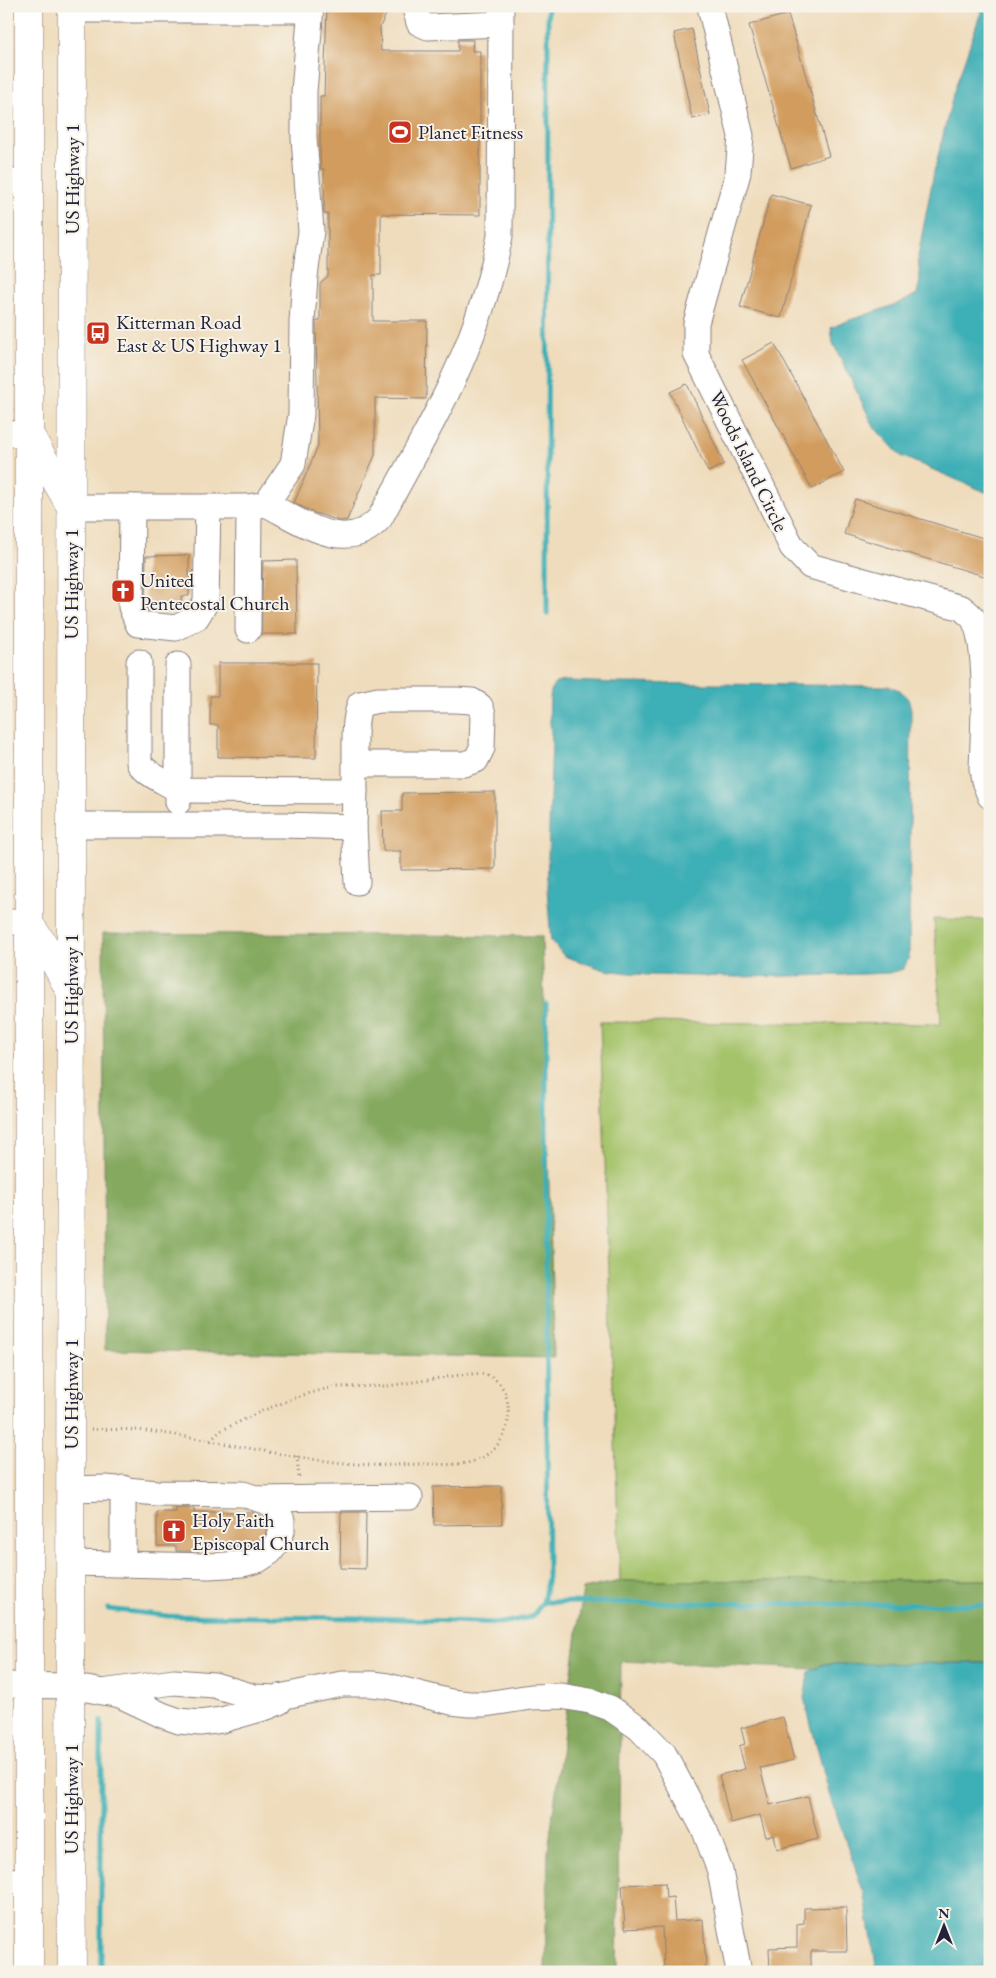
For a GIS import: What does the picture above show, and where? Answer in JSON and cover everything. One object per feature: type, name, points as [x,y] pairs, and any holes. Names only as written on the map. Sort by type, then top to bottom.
[{"type":"main road","name":"US Highway 1","points":[[29,6],[18,182],[17,922],[18,1881],[29,1972]]},
{"type":"main road","name":"US Highway 1","points":[[72,8],[70,1686],[72,1972]]},
{"type":"main road","points":[[18,433],[51,474],[71,507]]},
{"type":"main road","points":[[17,922],[49,952],[71,993]]},
{"type":"street","points":[[71,507],[258,506],[309,526],[344,537],[358,535],[371,529],[380,518],[451,384],[482,306],[496,260],[500,236],[501,15],[428,27],[419,23],[416,12],[417,6]]},
{"type":"street","name":"Woods Island Circle","points":[[711,6],[741,136],[738,173],[696,323],[696,354],[792,547],[810,566],[962,608],[975,620],[981,640],[983,680],[982,769],[990,796]]},
{"type":"street","points":[[72,8],[310,8],[304,92],[304,138],[311,231],[302,322],[301,414],[293,464],[258,506],[248,630]]},
{"type":"street","points":[[132,507],[131,607],[138,624],[176,628],[196,618],[206,602],[208,507]]},
{"type":"street","points":[[139,662],[139,762],[145,771],[164,780],[178,790],[355,791]]},
{"type":"street","points":[[177,825],[178,665]]},
{"type":"street","points":[[355,764],[464,764],[476,760],[482,748],[483,714],[480,706],[472,701],[456,700],[378,700],[360,704],[355,717],[354,827],[357,882]]},
{"type":"street","points":[[71,825],[354,827]]},
{"type":"street","points":[[71,1489],[123,1488],[157,1493],[243,1494],[270,1503],[277,1509],[282,1520],[282,1531],[277,1543],[270,1552],[258,1560],[243,1564],[209,1566],[71,1563]]},
{"type":"street","points":[[123,1488],[123,1564]]},
{"type":"street","points":[[259,1499],[410,1497]]},
{"type":"street","points":[[102,1692],[174,1682],[214,1685],[254,1697],[275,1698],[342,1684],[372,1684],[460,1703],[485,1704],[531,1697],[561,1696],[590,1701],[610,1708],[639,1728],[664,1754],[705,1830],[720,1871],[739,1972]]},
{"type":"street","points":[[18,1685],[70,1686],[120,1695],[162,1716],[179,1721],[200,1723],[222,1720],[267,1708],[290,1696]]},
{"type":"path","points":[[71,1429],[136,1430],[297,1456],[370,1465],[462,1464],[482,1458],[493,1450],[506,1434],[509,1422],[509,1406],[505,1391],[490,1376],[467,1374],[387,1386],[333,1387],[302,1395],[262,1410],[220,1431],[210,1441]]},
{"type":"green space","points":[[934,919],[990,920],[990,1580],[620,1581],[600,1022],[941,1024]]},
{"type":"green space","points":[[103,933],[542,936],[554,1358],[105,1350]]},
{"type":"green space","points":[[990,1580],[990,1663],[824,1664],[815,1669],[621,1661],[617,1972],[545,1972],[548,1851],[583,1589],[620,1581]]},
{"type":"water","points":[[983,6],[990,6],[990,494],[901,456],[874,427],[833,343],[831,328],[897,304],[917,294],[920,280],[918,256],[934,172],[954,91]]},
{"type":"water","points":[[568,681],[888,686],[904,693],[911,709],[909,958],[903,969],[890,973],[840,975],[738,977],[647,975],[605,970],[564,956],[551,941],[547,889],[552,739],[550,700],[553,686],[556,683]]},
{"type":"water","points":[[990,1663],[990,1972],[877,1972],[865,1896],[830,1797],[804,1698],[809,1672],[824,1664]]},
{"type":"building","points":[[327,6],[390,6],[380,27],[381,51],[458,51],[458,40],[473,40],[472,51],[480,51],[480,215],[381,214],[381,275],[373,275],[373,321],[427,321],[426,399],[375,398],[375,455],[347,520],[340,521],[315,513],[294,503],[318,446],[316,321],[320,321],[320,283],[328,276],[328,214],[324,214],[324,169],[321,169],[320,154],[320,96],[324,96]]},
{"type":"building","points":[[788,14],[829,156],[791,168],[749,25]]},
{"type":"building","points":[[692,29],[710,115],[692,119],[674,33]]},
{"type":"building","points":[[771,194],[811,205],[781,318],[740,307]]},
{"type":"building","points":[[774,343],[844,472],[812,489],[742,360]]},
{"type":"building","points":[[687,384],[724,464],[708,472],[670,392]]},
{"type":"building","points":[[855,499],[990,540],[990,556],[984,576],[844,534]]},
{"type":"building","points":[[189,555],[189,596],[181,596],[182,609],[148,611],[145,604],[146,556]]},
{"type":"building","points":[[296,560],[297,634],[261,634],[263,561]]},
{"type":"building","points":[[218,663],[317,663],[316,758],[218,757],[218,725],[210,725],[210,696],[218,696]]},
{"type":"building","points":[[495,792],[495,869],[401,870],[401,851],[383,851],[382,811],[402,811],[402,793]]},
{"type":"building","points":[[501,1486],[502,1524],[434,1525],[433,1487]]},
{"type":"building","points":[[176,1508],[194,1508],[194,1512],[251,1512],[265,1517],[266,1533],[253,1546],[194,1546],[194,1551],[176,1551],[176,1546],[157,1546],[157,1512],[176,1512]]},
{"type":"building","points":[[341,1512],[366,1512],[365,1569],[340,1568]]},
{"type":"building","points":[[783,1717],[794,1760],[760,1768],[770,1805],[808,1796],[818,1839],[777,1849],[774,1835],[766,1837],[760,1815],[731,1823],[719,1775],[745,1769],[739,1746],[745,1744],[741,1728]]},
{"type":"building","points":[[665,1883],[666,1898],[673,1897],[675,1921],[703,1919],[706,1968],[664,1972],[662,1927],[625,1929],[622,1885]]},
{"type":"building","points":[[846,1907],[847,1951],[811,1951],[811,1972],[770,1972],[769,1948],[797,1947],[797,1924],[804,1923],[804,1908]]},
{"type":"waterway","points":[[547,614],[548,6]]},
{"type":"waterway","points":[[108,1609],[168,1616],[375,1618],[501,1623],[532,1617],[543,1602],[548,1577],[546,1004]]},
{"type":"waterway","points":[[543,1602],[990,1605]]},
{"type":"waterway","points":[[101,1721],[101,1972]]},
{"type":"place","name":"Planet Fitness","points":[[400,132]]},
{"type":"place","name":"Kitterman Road East & US Highway 1","points":[[98,333]]},
{"type":"place","name":"United Pentecostal Church","points":[[123,591]]},
{"type":"place","name":"Holy Faith Episcopal Church","points":[[174,1531]]}]
